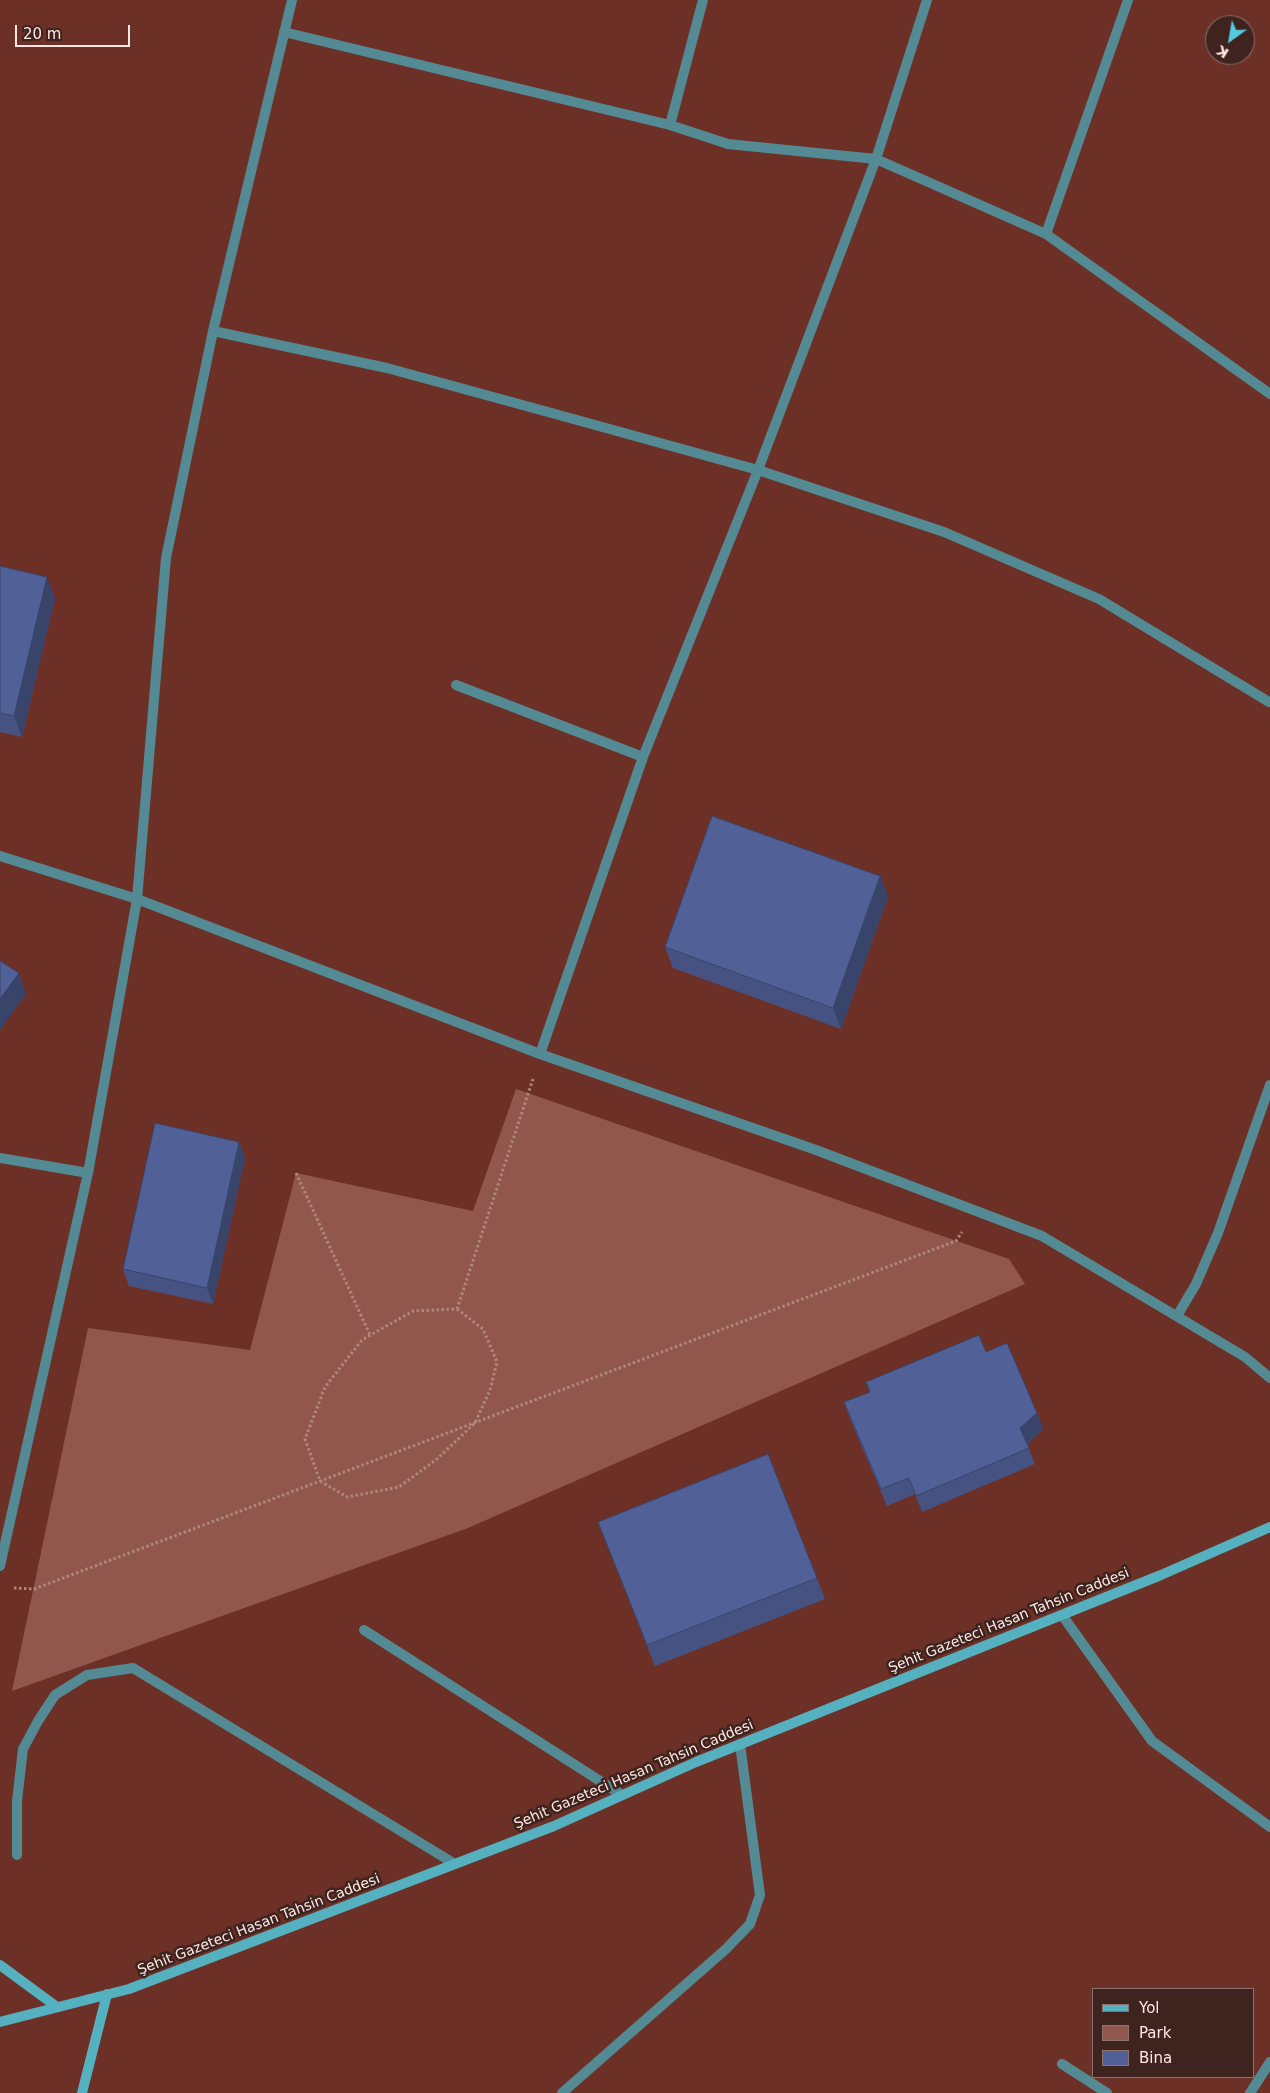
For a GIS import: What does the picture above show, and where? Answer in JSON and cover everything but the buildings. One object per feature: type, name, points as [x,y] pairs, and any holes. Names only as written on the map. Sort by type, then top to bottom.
[{"type":"street","points":[[0,1566],[88,1174],[137,899],[166,558],[213,331],[292,0]]},
{"type":"street","points":[[670,124],[703,0]]},
{"type":"street","points":[[540,1054],[643,757],[758,470],[876,159],[927,0]]},
{"type":"street","points":[[1046,234],[1128,0]]},
{"type":"street","points":[[284,32],[670,124],[728,144],[876,159],[1046,234],[1270,394]]},
{"type":"street","points":[[213,331],[387,368],[758,470],[944,532],[1099,599],[1269,702]]},
{"type":"street","points":[[456,685],[643,757]]},
{"type":"street","points":[[0,856],[137,899],[540,1054],[816,1150],[1042,1236],[1245,1357],[1270,1378]]},
{"type":"street","points":[[1177,1316],[1196,1284],[1218,1232],[1270,1085]]},
{"type":"street","points":[[0,1158],[88,1174]]},
{"type":"street","name":"Şehit Gazeteci Hasan Tahsin Caddesi","points":[[0,2022],[129,1989],[554,1826],[696,1762],[1161,1575],[1270,1527]]},
{"type":"street","points":[[1062,1615],[1152,1741],[1270,1827]]},
{"type":"street","points":[[364,1630],[622,1796]]},
{"type":"street","points":[[17,1855],[17,1801],[23,1749],[38,1721],[55,1695],[87,1675],[133,1668],[455,1864]]},
{"type":"street","points":[[562,2093],[726,1949],[750,1924],[760,1895],[740,1744]]},
{"type":"street","points":[[0,1965],[57,2007]]},
{"type":"street","points":[[82,2093],[107,1994]]},
{"type":"street","points":[[1250,2093],[1270,2062]]},
{"type":"street","points":[[1062,2064],[1107,2093]]},
{"type":"path","points":[[457,1309],[540,1054]]},
{"type":"path","points":[[296,1173],[370,1335]]},
{"type":"path","points":[[8,1588],[34,1589],[956,1241],[975,1210]]},
{"type":"path","points":[[457,1309],[482,1329],[497,1362],[490,1390],[475,1423],[437,1459],[399,1487],[347,1497],[320,1481],[304,1439],[325,1387],[362,1340],[370,1335],[413,1311],[457,1309]]},
{"type":"green space","points":[[516,1089],[1009,1259],[1025,1284],[468,1528],[12,1691],[88,1328],[250,1350],[296,1173],[473,1211]]}]
